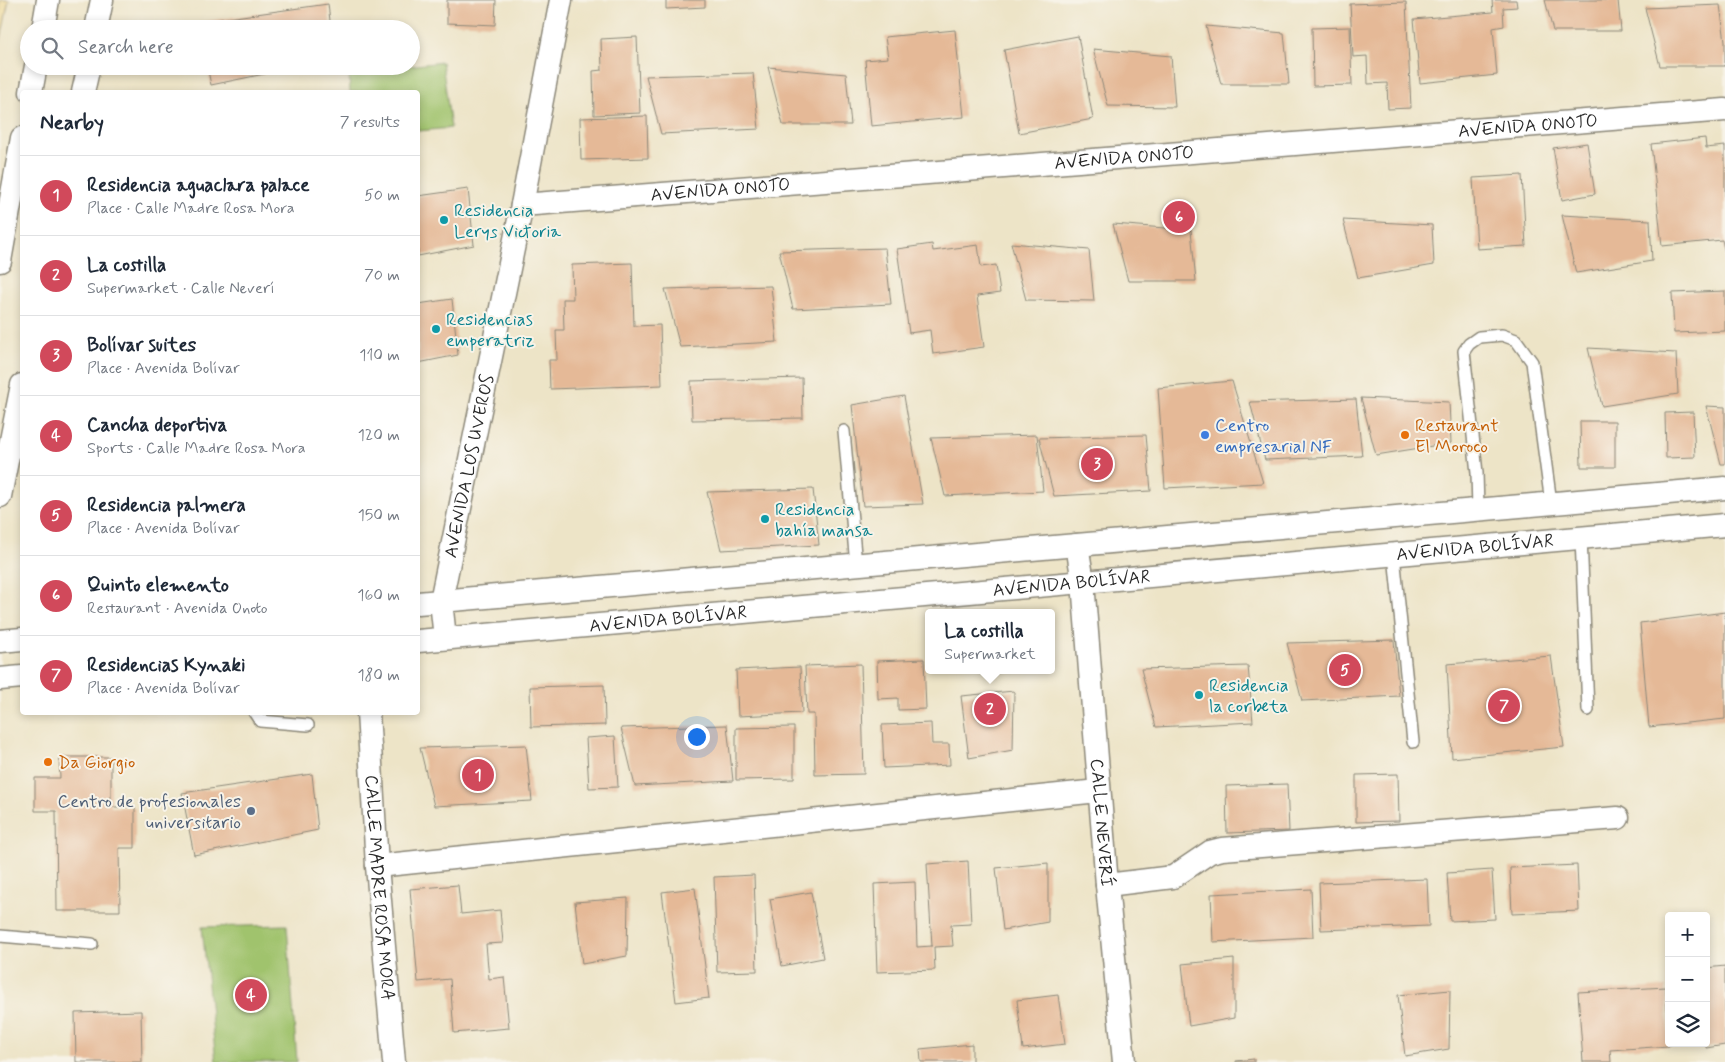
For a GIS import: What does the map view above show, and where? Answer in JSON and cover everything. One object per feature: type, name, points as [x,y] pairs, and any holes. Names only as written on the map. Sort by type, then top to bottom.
[{"type":"street","points":[[45,20],[48,0]]},
{"type":"street","points":[[98,20],[102,0]]},
{"type":"street","name":"AVENIDA LOS UVEROS","points":[[445,638],[441,601],[522,205],[561,0]]},
{"type":"street","points":[[31,90],[34,75]]},
{"type":"street","points":[[83,90],[87,75]]},
{"type":"street","name":"AVENIDA ONOTO","points":[[522,205],[1725,110]]},
{"type":"street","points":[[0,261],[20,149]]},
{"type":"street","points":[[0,496],[20,395]]},
{"type":"street","name":"AVENIDA BOLÍVAR","points":[[420,603],[1725,488]]},
{"type":"street","name":"AVENIDA BOLÍVAR","points":[[420,641],[1394,555],[1581,536],[1725,525]]},
{"type":"street","name":"CALLE NEVERÍ","points":[[1077,545],[1083,582],[1098,791],[1124,1062]]},
{"type":"street","points":[[0,641],[20,639]]},
{"type":"street","points":[[0,679],[20,677]]},
{"type":"street","name":"CALLE MADRE ROSA MORA","points":[[368,715],[377,866],[394,1062]]},
{"type":"street","points":[[377,866],[1098,791]]},
{"type":"street","points":[[1107,885],[1173,877],[1210,852],[1222,850],[1618,818]]},
{"type":"lane","points":[[1478,509],[1477,473],[1464,351],[1469,344],[1479,337],[1502,335],[1516,340],[1532,362],[1552,503]]},
{"type":"lane","points":[[844,431],[856,565]]},
{"type":"lane","points":[[1581,536],[1588,710]]},
{"type":"lane","points":[[1394,555],[1413,742]]},
{"type":"lane","points":[[256,715],[260,721],[308,725]]},
{"type":"lane","points":[[0,936],[92,944]]},
{"type":"green space","points":[[442,62],[451,128],[420,131],[420,90],[350,90],[349,75],[420,75],[420,65]]},
{"type":"green space","points":[[287,925],[297,1062],[216,1062],[202,927]]},
{"type":"sand","points":[[0,0],[9,0],[0,44]]},
{"type":"building","points":[[447,0],[496,0],[495,25],[447,23]]},
{"type":"building","points":[[666,0],[705,0],[705,7],[666,9]]},
{"type":"building","points":[[1492,0],[1516,0],[1517,7],[1503,8],[1504,26],[1493,28],[1497,75],[1420,83],[1414,19],[1493,12]]},
{"type":"building","points":[[1545,0],[1618,0],[1621,31],[1553,31]]},
{"type":"building","points":[[1406,2],[1411,108],[1388,109],[1387,83],[1368,84],[1367,56],[1353,57],[1350,4]]},
{"type":"building","points":[[328,4],[330,20],[213,20]]},
{"type":"building","points":[[1720,5],[1725,41],[1725,66],[1660,66],[1645,8]]},
{"type":"building","points":[[1206,26],[1284,33],[1289,84],[1221,84]]},
{"type":"building","points":[[1350,27],[1352,85],[1313,86],[1312,28]]},
{"type":"building","points":[[955,30],[964,117],[871,126],[865,60],[888,58],[885,37]]},
{"type":"building","points":[[1078,36],[1093,119],[1019,133],[1004,50]]},
{"type":"building","points":[[637,37],[640,113],[594,115],[593,71],[602,70],[601,39]]},
{"type":"building","points":[[1093,49],[1171,56],[1175,107],[1108,106]]},
{"type":"building","points":[[768,67],[846,74],[851,125],[783,125]]},
{"type":"building","points":[[753,73],[759,129],[661,134],[646,76]]},
{"type":"building","points":[[209,75],[259,75],[211,85]]},
{"type":"building","points":[[647,116],[648,158],[581,160],[580,118]]},
{"type":"building","points":[[1705,138],[1706,148],[1725,146],[1725,253],[1722,240],[1662,246],[1651,144]]},
{"type":"building","points":[[1587,143],[1595,194],[1562,200],[1553,148]]},
{"type":"building","points":[[1522,175],[1526,246],[1477,249],[1473,178]]},
{"type":"building","name":"Residencia Lerys Victoria","points":[[468,189],[474,245],[420,256],[420,196]]},
{"type":"building","points":[[1562,215],[1650,220],[1652,261],[1576,273]]},
{"type":"building","points":[[1343,220],[1432,225],[1434,265],[1358,278]]},
{"type":"building","points":[[1113,224],[1191,230],[1196,281],[1128,281]]},
{"type":"building","points":[[1011,243],[1089,250],[1094,301],[1026,300]]},
{"type":"building","points":[[932,244],[933,251],[978,245],[981,267],[996,265],[1000,293],[977,296],[984,347],[933,354],[930,330],[909,333],[897,249]]},
{"type":"building","points":[[885,248],[891,304],[793,309],[779,251]]},
{"type":"building","points":[[632,263],[634,326],[660,325],[662,385],[550,389],[549,360],[557,360],[556,330],[564,330],[563,299],[573,299],[572,265]]},
{"type":"building","points":[[771,286],[777,342],[680,347],[665,289]]},
{"type":"building","points":[[1725,291],[1725,331],[1674,333],[1672,293]]},
{"type":"building","name":"Residencias emperatriz","points":[[452,299],[458,355],[420,363],[420,304]]},
{"type":"building","points":[[1588,348],[1676,353],[1678,394],[1602,406]]},
{"type":"building","points":[[802,378],[803,418],[692,420],[691,381]]},
{"type":"building","name":"Centro empresarial NF","points":[[1232,381],[1263,483],[1165,488],[1158,388]]},
{"type":"building","points":[[904,396],[923,504],[863,506],[852,405]]},
{"type":"building","points":[[1361,398],[1449,402],[1451,443],[1376,455]]},
{"type":"building","points":[[1356,399],[1362,456],[1265,460],[1250,402]]},
{"type":"building","points":[[1706,406],[1725,407],[1725,464],[1721,464]]},
{"type":"building","points":[[1693,412],[1695,457],[1666,458],[1665,413]]},
{"type":"building","points":[[1580,421],[1615,421],[1615,467],[1581,467]]},
{"type":"building","points":[[1037,435],[1043,491],[945,496],[931,438]]},
{"type":"building","points":[[1146,435],[1151,491],[1054,496],[1039,438]]},
{"type":"building","name":"Residencia bahía mansa","points":[[813,489],[819,545],[721,550],[707,492]]},
{"type":"building","points":[[1725,612],[1725,719],[1649,727],[1640,623]]},
{"type":"building","points":[[1394,640],[1399,696],[1302,701],[1287,643]]},
{"type":"building","points":[[1551,656],[1564,747],[1452,758],[1447,664]]},
{"type":"building","points":[[924,659],[926,709],[898,710],[898,698],[878,699],[877,661]]},
{"type":"building","points":[[861,664],[864,774],[815,775],[814,714],[807,714],[805,666]]},
{"type":"building","name":"Residencia la corbeta","points":[[1248,666],[1253,722],[1156,727],[1141,669]]},
{"type":"building","points":[[800,667],[802,713],[738,716],[736,670]]},
{"type":"building","points":[[604,685],[605,725],[531,727],[530,687]]},
{"type":"building","points":[[1014,691],[1013,750],[969,758],[961,696]]},
{"type":"building","points":[[931,723],[932,744],[949,744],[950,765],[884,768],[882,725]]},
{"type":"building","points":[[727,725],[733,781],[635,786],[621,728]]},
{"type":"building","points":[[794,727],[794,779],[736,780],[736,728]]},
{"type":"building","points":[[615,736],[618,787],[589,788],[586,738]]},
{"type":"building","points":[[526,745],[532,801],[434,806],[420,748]]},
{"type":"building","points":[[59,757],[111,757],[111,807],[135,807],[135,848],[119,848],[120,911],[57,911],[56,811],[35,811],[35,778],[60,778]]},
{"type":"building","name":"Centro de profesionales universitario","points":[[312,774],[318,830],[194,855],[182,793]]},
{"type":"building","points":[[1398,774],[1399,821],[1356,822],[1356,775]]},
{"type":"building","points":[[1287,784],[1289,831],[1227,833],[1226,786]]},
{"type":"building","points":[[968,861],[971,924],[951,925],[953,946],[934,947],[935,970],[877,972],[874,884],[915,882],[917,947],[932,946],[927,864]]},
{"type":"building","points":[[1048,863],[1048,922],[1003,930],[996,868]]},
{"type":"building","points":[[1577,865],[1579,911],[1512,914],[1510,868]]},
{"type":"building","points":[[1492,870],[1495,919],[1450,921],[1447,873]]},
{"type":"building","points":[[754,875],[757,971],[717,972],[714,877]]},
{"type":"building","points":[[1427,879],[1429,926],[1321,930],[1319,883]]},
{"type":"building","points":[[458,885],[461,914],[500,910],[503,943],[486,944],[489,979],[504,977],[509,1028],[454,1033],[450,979],[418,982],[410,889]]},
{"type":"building","points":[[695,888],[709,998],[676,1002],[662,892]]},
{"type":"building","points":[[1311,889],[1313,937],[1213,942],[1211,894]]},
{"type":"building","points":[[811,892],[823,958],[782,966],[770,899]]},
{"type":"building","points":[[628,898],[627,956],[582,964],[575,902]]},
{"type":"building","points":[[1234,959],[1234,1018],[1189,1026],[1182,964]]},
{"type":"building","points":[[1725,966],[1725,1045],[1706,1048],[1710,1047],[1710,968]]},
{"type":"building","points":[[1665,987],[1665,1046],[1610,1050],[1611,1062],[1583,1062],[1578,992]]},
{"type":"building","points":[[1450,990],[1449,1049],[1405,1056],[1398,995]]},
{"type":"building","points":[[1058,995],[1065,1044],[1023,1049],[1017,1000]]},
{"type":"building","points":[[141,1011],[142,1062],[76,1062],[75,1013]]},
{"type":"building","points":[[972,1044],[972,1062],[921,1062],[920,1049]]},
{"type":"building","points":[[1254,1059],[1254,1062],[1236,1062],[1236,1061]]},
{"type":"place","name":"Quinto elemento","points":[[1179,217]]},
{"type":"place","name":"Residencia Lerys Victoria","points":[[444,220]]},
{"type":"place","name":"Residencias emperatriz","points":[[436,329]]},
{"type":"place","name":"Centro empresarial NF","points":[[1205,435]]},
{"type":"place","name":"Restaurant El Moroco","points":[[1405,435]]},
{"type":"place","name":"Bolívar suites","points":[[1097,464]]},
{"type":"place","name":"Residencia bahía mansa","points":[[765,519]]},
{"type":"place","name":"Residencia palmera","points":[[1345,670]]},
{"type":"place","name":"Residencia la corbeta","points":[[1199,695]]},
{"type":"place","name":"Residencias Kynaki","points":[[1504,706]]},
{"type":"place","name":"La costilla","points":[[990,709]]},
{"type":"place","name":"Da Giorgio","points":[[48,762]]},
{"type":"place","name":"Residencia aguaclara palace","points":[[478,775]]},
{"type":"place","name":"Centro de profesionales universitario","points":[[251,811]]},
{"type":"place","name":"Cancha deportiva","points":[[251,995]]}]
